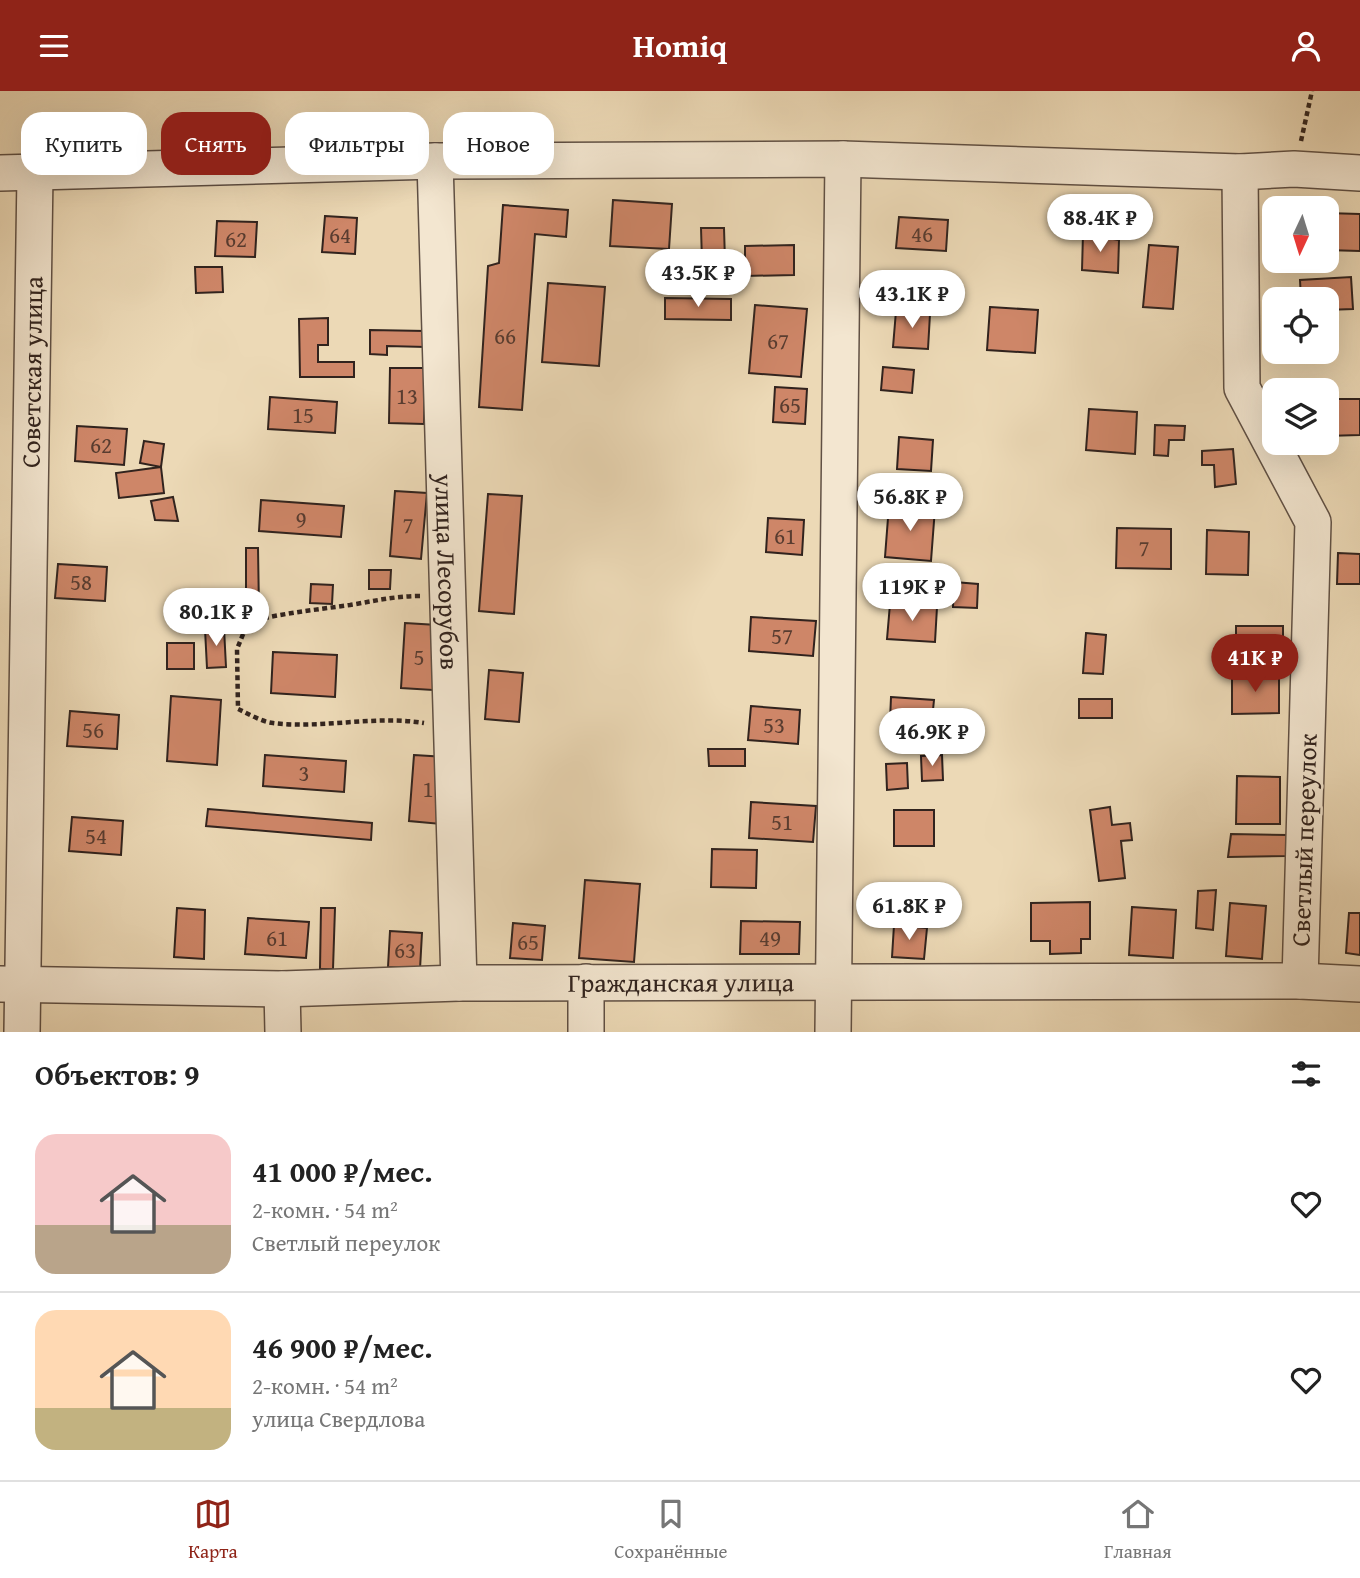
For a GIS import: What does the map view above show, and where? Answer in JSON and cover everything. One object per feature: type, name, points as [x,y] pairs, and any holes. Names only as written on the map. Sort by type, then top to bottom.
[{"type":"street","points":[[147,170],[435,161],[843,159],[1240,172],[1294,169],[1360,173]]},
{"type":"street","points":[[833,1032],[843,159]]},
{"type":"street","name":"улица Лесорубов","points":[[435,161],[459,983]]},
{"type":"street","name":"Светлый переулок","points":[[1240,172],[1242,388],[1313,522],[1300,981]]},
{"type":"street","points":[[0,173],[21,174]]},
{"type":"street","name":"Советская улица","points":[[22,1032],[11,984],[35,175]]},
{"type":"street","name":"Гражданская улица","points":[[11,984],[282,989],[586,982],[1300,981],[1360,984]]},
{"type":"street","points":[[586,982],[586,1032]]},
{"type":"street","points":[[282,989],[283,1032]]},
{"type":"path","points":[[1294,169],[1312,91]]},
{"type":"path","points":[[447,596],[393,596],[349,605],[282,613],[248,622],[237,649],[237,686],[238,709],[270,723],[337,724],[400,719],[452,729]]},
{"type":"building","points":[[613,200],[672,204],[669,249],[610,246]]},
{"type":"building","points":[[503,205],[568,210],[566,237],[535,234],[522,410],[479,407],[488,266],[499,263]]},
{"type":"building","points":[[1339,213],[1360,214],[1360,251],[1339,250]]},
{"type":"building","points":[[325,216],[357,218],[355,254],[322,252]]},
{"type":"building","points":[[899,217],[948,220],[946,251],[896,248]]},
{"type":"building","points":[[217,221],[257,222],[255,257],[215,256]]},
{"type":"building","points":[[701,228],[724,228],[725,261],[702,261]]},
{"type":"building","points":[[1083,234],[1119,240],[1118,273],[1082,270]]},
{"type":"building","points":[[794,245],[794,275],[745,276],[745,246]]},
{"type":"building","points":[[1149,245],[1178,247],[1173,309],[1143,307]]},
{"type":"building","points":[[195,267],[222,267],[223,292],[196,293]]},
{"type":"building","points":[[1351,277],[1353,309],[1339,310],[1339,287],[1300,287],[1300,280]]},
{"type":"building","points":[[548,283],[605,287],[599,366],[542,362]]},
{"type":"building","points":[[665,298],[731,299],[731,320],[665,319]]},
{"type":"building","points":[[755,305],[807,309],[801,377],[749,373]]},
{"type":"building","points":[[990,307],[1038,310],[1035,353],[987,350]]},
{"type":"building","points":[[896,311],[930,314],[928,349],[893,347]]},
{"type":"building","points":[[328,318],[328,345],[318,345],[318,362],[354,362],[354,377],[300,377],[299,319]]},
{"type":"building","points":[[370,330],[426,331],[426,347],[387,346],[387,355],[370,354]]},
{"type":"building","points":[[883,367],[914,370],[912,393],[881,390]]},
{"type":"building","points":[[390,368],[425,368],[424,424],[389,423]]},
{"type":"building","points":[[775,387],[807,389],[805,424],[773,422]]},
{"type":"building","points":[[270,397],[337,402],[335,433],[268,429]]},
{"type":"building","points":[[1339,399],[1360,399],[1360,435],[1339,436]]},
{"type":"building","points":[[1089,409],[1137,412],[1135,454],[1086,450]]},
{"type":"building","points":[[1155,425],[1185,426],[1184,440],[1169,440],[1168,456],[1154,455]]},
{"type":"building","points":[[77,426],[127,429],[124,465],[75,461]]},
{"type":"building","points":[[899,437],[933,440],[931,471],[897,469]]},
{"type":"building","points":[[144,441],[164,444],[161,467],[140,463]]},
{"type":"building","points":[[1233,449],[1236,484],[1215,487],[1214,465],[1202,465],[1202,451]]},
{"type":"building","points":[[161,467],[164,493],[119,498],[116,473]]},
{"type":"building","points":[[395,491],[427,493],[421,559],[390,556]]},
{"type":"building","points":[[488,494],[522,496],[514,614],[479,611]]},
{"type":"building","points":[[173,497],[178,521],[155,520],[151,501]]},
{"type":"building","points":[[261,500],[344,506],[341,537],[259,531]]},
{"type":"building","points":[[889,505],[935,508],[931,561],[885,557]]},
{"type":"building","points":[[768,518],[804,520],[802,555],[766,552]]},
{"type":"building","points":[[1117,528],[1171,529],[1171,569],[1116,568]]},
{"type":"building","points":[[1207,530],[1249,532],[1248,575],[1206,574]]},
{"type":"building","points":[[246,548],[258,548],[259,610],[207,611],[206,597],[246,597]]},
{"type":"building","points":[[1338,553],[1360,554],[1360,584],[1337,584]]},
{"type":"building","points":[[58,564],[107,567],[105,601],[55,598]]},
{"type":"building","points":[[369,570],[391,570],[390,589],[369,589]]},
{"type":"building","points":[[954,582],[978,584],[977,608],[953,607]]},
{"type":"building","points":[[311,584],[333,585],[332,604],[310,603]]},
{"type":"building","points":[[890,604],[937,607],[935,642],[887,639]]},
{"type":"building","points":[[751,617],[816,621],[813,656],[749,651]]},
{"type":"building","points":[[405,623],[437,625],[433,690],[401,688]]},
{"type":"building","points":[[1236,626],[1283,626],[1283,665],[1236,665]]},
{"type":"building","points":[[224,628],[226,667],[207,668],[205,629]]},
{"type":"building","points":[[1086,633],[1106,635],[1103,674],[1083,673]]},
{"type":"building","points":[[167,643],[194,643],[194,669],[167,669]]},
{"type":"building","points":[[273,652],[337,655],[335,697],[271,693]]},
{"type":"building","points":[[489,670],[523,673],[519,722],[485,719]]},
{"type":"building","points":[[1232,674],[1279,675],[1279,713],[1232,714]]},
{"type":"building","points":[[171,696],[221,700],[217,765],[167,761]]},
{"type":"building","points":[[891,697],[934,700],[929,749],[889,745]]},
{"type":"building","points":[[1079,699],[1112,699],[1112,718],[1079,718]]},
{"type":"building","points":[[751,706],[800,710],[798,744],[748,740]]},
{"type":"building","points":[[70,711],[119,715],[117,749],[67,746]]},
{"type":"building","points":[[708,749],[745,749],[745,766],[709,766]]},
{"type":"building","points":[[265,755],[346,761],[344,792],[263,786]]},
{"type":"building","points":[[414,755],[446,757],[441,824],[409,821]]},
{"type":"building","points":[[942,755],[943,780],[922,781],[921,756]]},
{"type":"building","points":[[907,763],[908,788],[887,790],[886,764]]},
{"type":"building","points":[[1237,776],[1280,777],[1280,824],[1236,824]]},
{"type":"building","points":[[751,802],[816,806],[813,842],[749,838]]},
{"type":"building","points":[[1110,807],[1112,825],[1130,823],[1132,840],[1121,841],[1125,878],[1099,881],[1090,810]]},
{"type":"building","points":[[208,809],[372,823],[371,840],[206,826]]},
{"type":"building","points":[[894,810],[934,810],[934,846],[894,846]]},
{"type":"building","points":[[72,817],[123,821],[121,855],[69,851]]},
{"type":"building","points":[[1231,834],[1287,835],[1286,856],[1228,857]]},
{"type":"building","points":[[712,849],[757,850],[756,888],[711,887]]},
{"type":"building","points":[[585,880],[640,884],[634,962],[579,958]]},
{"type":"building","points":[[1216,890],[1213,930],[1196,928],[1198,891]]},
{"type":"building","points":[[1090,902],[1090,939],[1081,939],[1081,953],[1050,954],[1050,941],[1031,941],[1031,903]]},
{"type":"building","points":[[1230,903],[1266,906],[1262,959],[1226,956]]},
{"type":"building","points":[[1132,907],[1176,910],[1173,958],[1129,955]]},
{"type":"building","points":[[177,908],[205,910],[204,959],[174,957]]},
{"type":"building","points":[[321,908],[335,908],[333,969],[320,969]]},
{"type":"building","points":[[1349,913],[1360,913],[1360,955],[1346,953]]},
{"type":"building","points":[[248,918],[309,922],[306,958],[245,954]]},
{"type":"building","points":[[741,921],[800,922],[799,954],[740,954]]},
{"type":"building","points":[[513,923],[545,926],[542,960],[510,958]]},
{"type":"building","points":[[894,925],[927,928],[924,959],[892,957]]},
{"type":"building","points":[[390,931],[422,933],[420,969],[388,967]]}]
